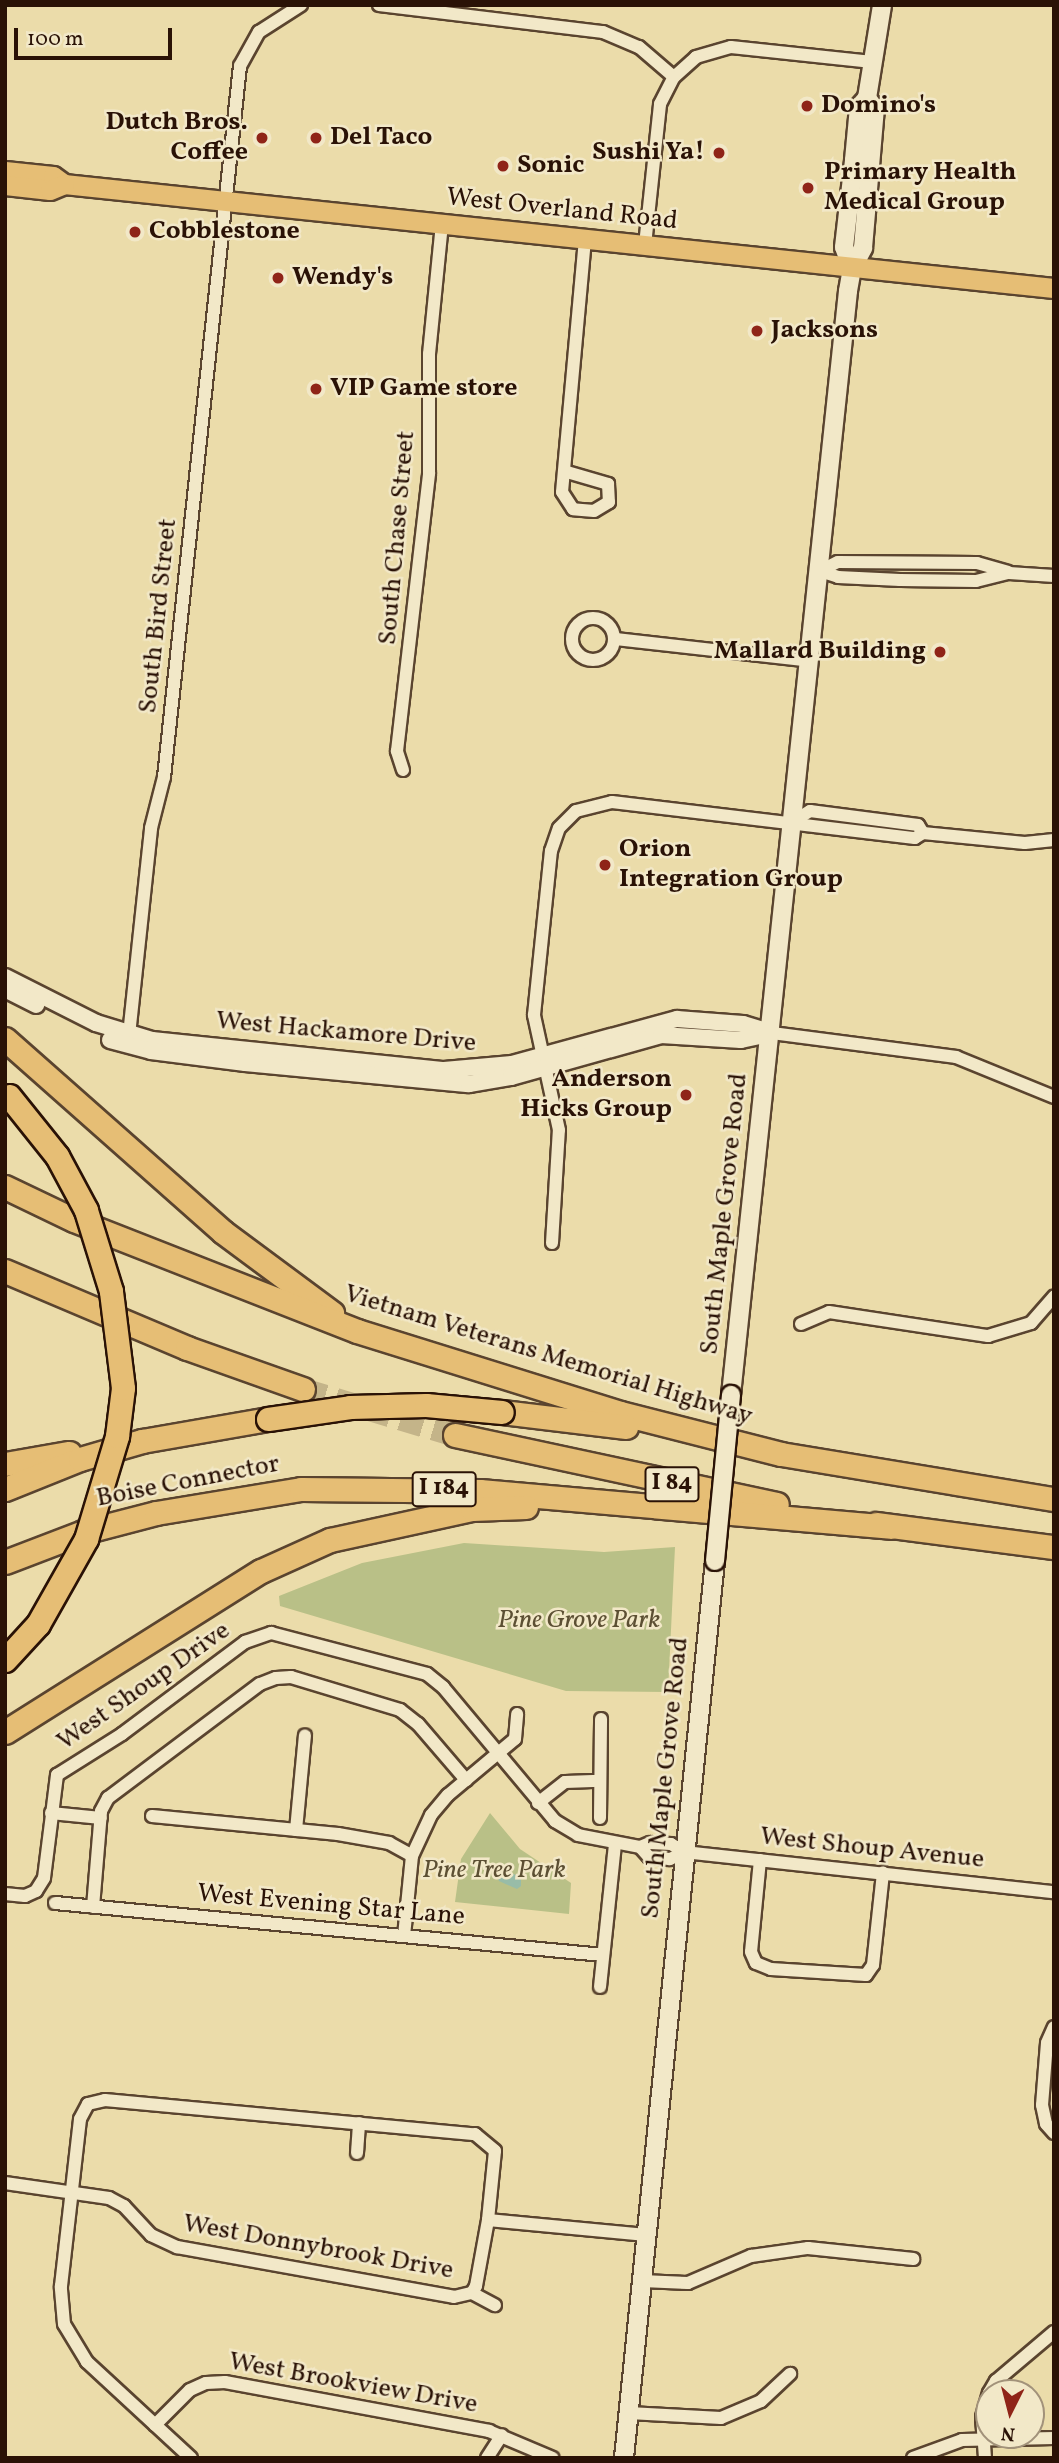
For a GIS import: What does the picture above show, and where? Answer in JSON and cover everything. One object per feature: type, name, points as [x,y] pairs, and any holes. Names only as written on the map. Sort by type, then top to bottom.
[{"type":"highway","points":[[5,1038],[223,1232],[357,1331]]},
{"type":"highway","points":[[5,1660],[38,1624],[86,1539],[117,1436],[123,1388],[111,1291],[86,1210],[57,1156],[7,1095]]},
{"type":"highway","name":"Vietnam Veterans Memorial Highway","points":[[5,1187],[74,1220],[357,1331],[621,1413],[781,1454],[1054,1499]]},
{"type":"highway","points":[[5,1271],[187,1348],[303,1389]]},
{"type":"highway","name":"Boise Connector","points":[[5,1489],[80,1459],[142,1441],[350,1407],[413,1405],[570,1418],[781,1454]]},
{"type":"highway","name":"I 84","points":[[455,1435],[560,1461],[890,1527],[1054,1547]]},
{"type":"highway","points":[[5,1464],[142,1441]]},
{"type":"highway","name":"Boise Connector","points":[[5,1562],[83,1532],[156,1513],[301,1489],[467,1490],[890,1527]]},
{"type":"highway","points":[[5,1732],[261,1571],[330,1540],[472,1509],[615,1504]]},
{"type":"main road","name":"South Maple Grove Road","points":[[624,2458],[731,1395],[852,269],[844,247],[859,107],[867,98],[881,5]]},
{"type":"main road","name":"West Overland Road","points":[[5,171],[52,176],[64,184],[852,269],[1054,288]]},
{"type":"main road","name":"West Overland Road","points":[[5,185],[50,190],[64,184]]},
{"type":"street","name":"South Bird Street","points":[[130,1035],[151,828],[164,778],[240,66],[247,48],[275,18],[301,5]]},
{"type":"street","points":[[379,5],[603,32],[639,47],[674,76]]},
{"type":"street","points":[[645,245],[660,104],[674,76],[696,57],[731,47],[872,62]]},
{"type":"street","name":"South Chase Street","points":[[403,770],[397,751],[429,473],[429,354],[442,224]]},
{"type":"street","points":[[567,472],[585,239]]},
{"type":"street","points":[[820,570],[838,578],[976,581],[1009,573],[1054,576]]},
{"type":"street","points":[[615,639],[811,662]]},
{"type":"street","points":[[552,1243],[560,1150],[534,1015],[551,851],[566,818],[587,805],[612,802],[794,821],[810,811],[918,825],[923,833],[1025,843],[1054,840]]},
{"type":"street","name":"West Hackamore Drive","points":[[7,984],[130,1035],[456,1071],[544,1061]]},
{"type":"street","name":"West Hackamore Drive","points":[[7,984],[109,1040],[150,1051],[440,1083],[488,1082],[544,1061],[677,1019],[743,1024],[772,1033],[943,1054],[1054,1097]]},
{"type":"street","points":[[801,1324],[829,1312],[988,1336],[1031,1323],[1051,1307]]},
{"type":"street","name":"West Shoup Drive","points":[[51,1813],[57,1775],[122,1734],[245,1643],[271,1633],[427,1674],[443,1687],[538,1803],[578,1835],[640,1847]]},
{"type":"street","points":[[93,1907],[101,1818],[107,1798],[260,1684],[276,1678],[291,1677],[400,1710],[418,1724],[466,1780]]},
{"type":"street","points":[[404,1936],[412,1856],[431,1815],[466,1780],[515,1739],[517,1714]]},
{"type":"street","points":[[600,1818],[601,1719]]},
{"type":"street","points":[[296,1830],[305,1735]]},
{"type":"street","points":[[538,1803],[565,1782],[600,1781]]},
{"type":"street","points":[[5,1894],[24,1895],[36,1891],[44,1878],[51,1813],[101,1818]]},
{"type":"street","points":[[152,1816],[296,1830],[389,1843],[412,1856]]},
{"type":"street","name":"West Shoup Avenue","points":[[640,1847],[650,1843],[671,1844],[684,1852],[1054,1892]]},
{"type":"street","points":[[600,1987],[615,1844]]},
{"type":"street","points":[[760,1860],[751,1952],[756,1963],[771,1969],[866,1975],[873,1965],[883,1874]]},
{"type":"street","name":"West Evening Star Lane","points":[[55,1903],[603,1955]]},
{"type":"street","points":[[1054,2027],[1047,2043],[1042,2105],[1054,2133]]},
{"type":"street","points":[[191,2458],[87,2362],[64,2324],[61,2286],[80,2119],[88,2104],[105,2099],[359,2123],[357,2153]]},
{"type":"street","name":"West Donnybrook Drive","points":[[359,2123],[485,2138],[496,2160],[488,2220],[472,2293]]},
{"type":"street","name":"West Donnybrook Drive","points":[[5,2183],[73,2190],[124,2206],[151,2235],[177,2247],[454,2297],[472,2293],[495,2305]]},
{"type":"street","points":[[488,2220],[646,2235]]},
{"type":"street","points":[[642,2281],[688,2283],[751,2256],[808,2248],[913,2259]]},
{"type":"street","points":[[998,2379],[1054,2332]]},
{"type":"street","points":[[629,2413],[721,2418],[761,2401],[790,2374]]},
{"type":"street","name":"West Brookview Drive","points":[[155,2425],[190,2390],[225,2382],[502,2435],[553,2458]]},
{"type":"street","points":[[487,2458],[502,2435]]},
{"type":"street","points":[[913,2458],[962,2440],[975,2439]]},
{"type":"green space","name":"Pine Grove Park","points":[[464,1543],[604,1552],[675,1547],[668,1692],[566,1691],[280,1606],[279,1596],[362,1563]]},
{"type":"green space","name":"Pine Tree Park","points":[[490,1813],[520,1849],[571,1883],[569,1914],[455,1902],[461,1859]]},
{"type":"shaded area","points":[[499,1868],[521,1877],[521,1886],[517,1889],[499,1881],[495,1872]]},
{"type":"tunnel","points":[[303,1389],[455,1435]]},
{"type":"place","name":"Domino's","points":[[807,106]]},
{"type":"place","name":"Dutch Bros. Coffee","points":[[262,138]]},
{"type":"place","name":"Del Taco","points":[[316,138]]},
{"type":"place","name":"Sushi Ya!","points":[[719,153]]},
{"type":"place","name":"Sonic","points":[[503,166]]},
{"type":"place","name":"Primary Health Medical Group","points":[[808,188]]},
{"type":"place","name":"Cobblestone","points":[[135,232]]},
{"type":"place","name":"Wendy's","points":[[278,278]]},
{"type":"place","name":"Jacksons","points":[[757,331]]},
{"type":"place","name":"VIP Game store","points":[[316,389]]},
{"type":"place","name":"Mallard Building","points":[[940,652]]},
{"type":"place","name":"Orion Integration Group","points":[[605,865]]},
{"type":"place","name":"Anderson Hicks Group","points":[[686,1095]]}]
